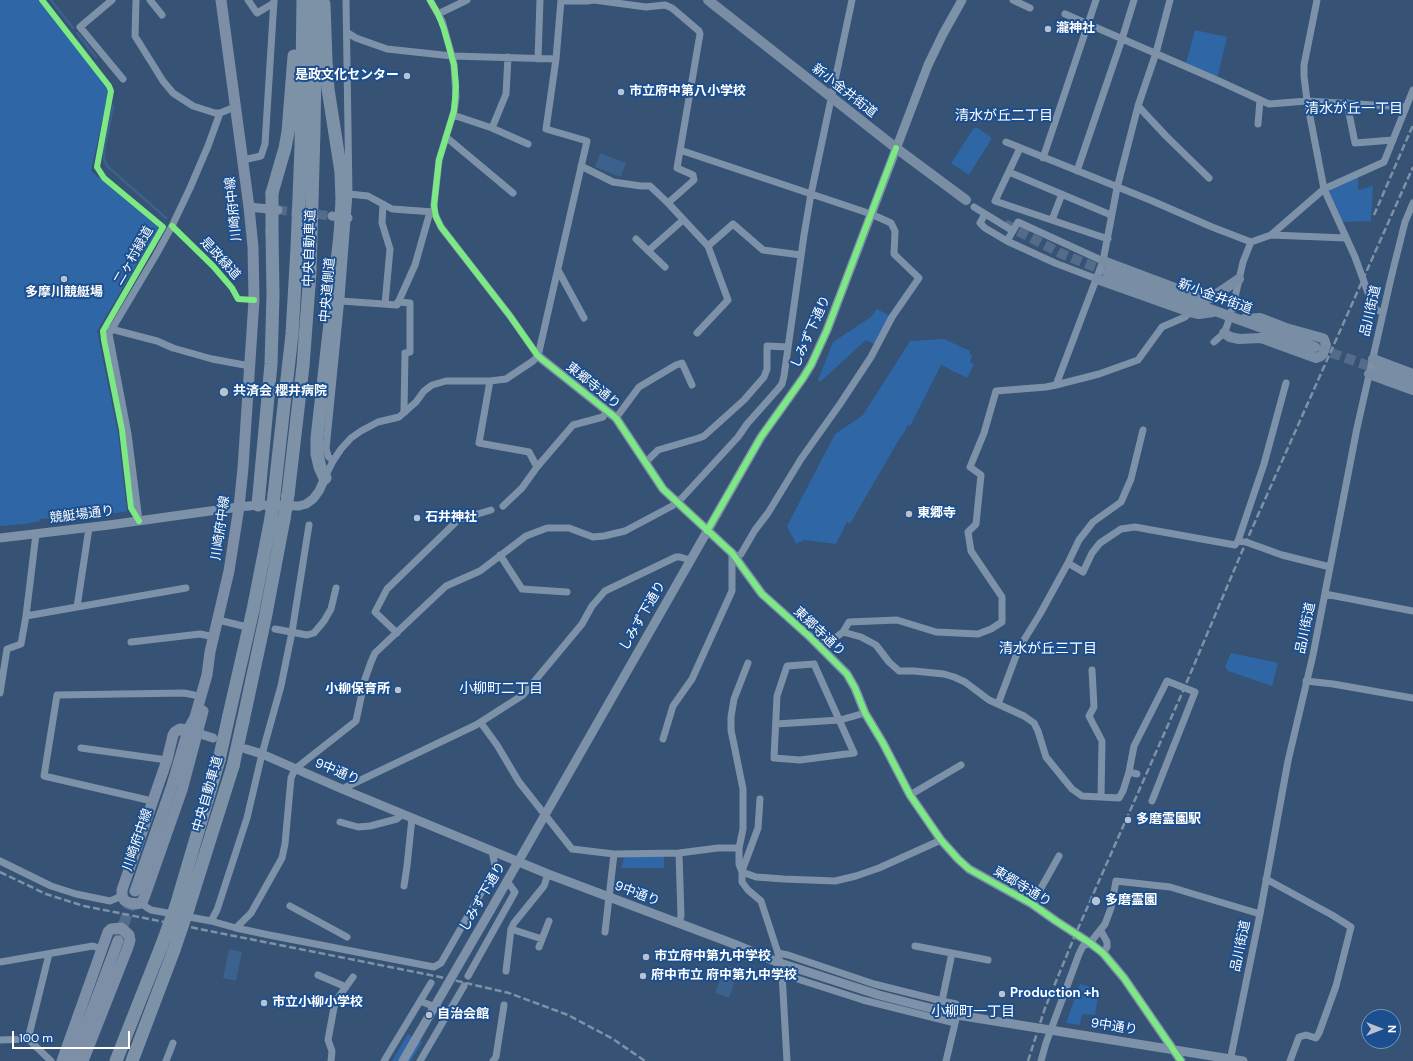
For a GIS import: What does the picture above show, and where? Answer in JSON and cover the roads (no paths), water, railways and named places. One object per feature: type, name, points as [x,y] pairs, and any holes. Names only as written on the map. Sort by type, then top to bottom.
[{"type":"highway","points":[[258,505],[271,364],[273,295],[272,193],[288,132],[296,0]]},
{"type":"highway","name":"中央自動車道","points":[[182,908],[230,715],[271,518],[292,334],[301,147],[303,0]]},
{"type":"highway","name":"中央自動車道","points":[[132,1061],[182,908],[233,766],[265,619],[288,495],[303,366],[310,272],[316,0]]},
{"type":"highway","points":[[324,0],[328,89],[346,198],[340,235],[317,438],[317,454],[320,468],[325,478]]},
{"type":"highway","name":"中央自動車道","points":[[116,1061],[168,949]]},
{"type":"main road","name":"川崎府中線","points":[[135,891],[172,785],[193,732],[188,715],[200,673],[210,652],[214,637],[229,571],[239,507],[246,429],[254,300],[253,247],[243,160],[220,0]]},
{"type":"main road","name":"新小金井街道","points":[[708,0],[896,148],[970,204]]},
{"type":"main road","points":[[1103,261],[1204,299],[1211,298],[1239,279]]},
{"type":"main road","name":"新小金井街道","points":[[1107,272],[1315,347]]},
{"type":"main road","points":[[1097,279],[1190,312],[1199,314],[1215,311]]},
{"type":"main road","points":[[1224,333],[1230,337],[1239,339],[1261,338],[1316,358],[1323,354],[1326,348],[1324,340],[1318,337],[1286,328],[1260,318],[1234,318]]},
{"type":"main road","points":[[1373,359],[1413,374]]},
{"type":"main road","points":[[1374,372],[1413,382]]},
{"type":"main road","points":[[1374,372],[1413,390]]},
{"type":"main road","points":[[193,732],[180,729],[175,732],[167,760],[122,890],[122,896],[125,901],[130,904],[141,903],[142,901],[182,790],[193,732],[212,675],[210,652]]},
{"type":"main road","points":[[66,1060],[101,949],[108,932],[111,929],[121,928],[129,934],[130,940],[83,1061]]},
{"type":"main road","points":[[66,1060],[118,941]]},
{"type":"street","points":[[112,0],[80,27],[123,79]]},
{"type":"street","points":[[136,0],[135,36],[163,81],[173,93],[193,106],[220,113],[235,107]]},
{"type":"street","points":[[150,0],[162,15]]},
{"type":"street","points":[[248,0],[257,13],[274,1]]},
{"type":"street","name":"中央道側道","points":[[333,461],[328,456],[326,448],[348,218],[346,198],[348,33],[346,0]]},
{"type":"street","points":[[341,301],[397,305],[415,265],[432,212],[439,160],[453,115],[456,96],[452,56],[444,29],[430,0]]},
{"type":"street","points":[[438,14],[467,0]]},
{"type":"street","points":[[538,59],[540,0]]},
{"type":"street","points":[[239,507],[258,505],[294,506],[306,504],[316,495],[333,461],[351,438],[378,422],[396,419],[416,402],[424,391],[432,385],[438,382],[490,381],[506,379],[533,362],[538,356],[587,142],[546,130],[556,59],[561,0],[593,0],[646,7],[653,3],[665,5],[672,8],[699,31],[700,34],[677,168],[693,175],[694,180],[668,203]]},
{"type":"street","points":[[236,928],[252,913],[282,858],[291,778],[295,769],[356,721],[370,662],[375,653],[446,586],[480,571],[526,536],[547,528],[569,528],[593,537],[604,536],[624,531],[660,514],[677,502],[738,437],[747,424],[782,384],[811,194],[852,0]]},
{"type":"street","name":"しみず下通り","points":[[403,1061],[761,437],[811,365],[827,330],[928,65],[942,34],[962,0]]},
{"type":"street","points":[[1013,0],[1030,8]]},
{"type":"street","points":[[1043,158],[1096,0]]},
{"type":"street","points":[[1077,171],[1134,0]]},
{"type":"street","points":[[1056,385],[1103,261],[1117,188],[1138,106],[1156,53],[1170,0]]},
{"type":"street","points":[[1317,0],[1304,65],[1304,76],[1307,101],[1324,188],[1355,257],[1371,301],[1376,310],[1383,312]]},
{"type":"street","points":[[243,160],[261,156],[265,144],[274,1]]},
{"type":"street","points":[[1066,14],[1269,104],[1307,101],[1406,107]]},
{"type":"street","points":[[348,33],[362,41],[387,49],[452,56],[556,59]]},
{"type":"street","points":[[492,128],[506,94],[508,57]]},
{"type":"street","points":[[1271,235],[1324,188],[1384,162],[1413,90]]},
{"type":"street","points":[[1258,124],[1260,100]]},
{"type":"street","points":[[1347,103],[1355,144],[1393,140]]},
{"type":"street","points":[[1138,106],[1209,178]]},
{"type":"street","points":[[139,521],[128,434],[109,334],[172,226],[196,174],[220,113]]},
{"type":"street","points":[[453,115],[492,128],[528,144]]},
{"type":"street","points":[[446,137],[513,193]]},
{"type":"street","points":[[1006,142],[1251,242],[1271,235],[1346,238]]},
{"type":"street","points":[[1020,148],[996,201],[1108,239]]},
{"type":"street","points":[[663,739],[673,706],[692,679],[732,591],[734,556],[741,554],[801,459],[871,357],[892,317],[919,278],[894,254],[896,231],[891,223],[871,214],[680,150]]},
{"type":"street","points":[[581,166],[613,182],[650,186],[708,246],[728,300],[697,333]]},
{"type":"street","points":[[1009,172],[1112,215]]},
{"type":"street","points":[[1052,220],[1062,194]]},
{"type":"street","points":[[346,198],[368,196],[392,208],[432,212]]},
{"type":"street","name":"品川街道","points":[[1230,1060],[1260,914],[1288,761],[1325,594],[1357,428],[1374,372],[1373,359],[1405,222],[1413,203]]},
{"type":"street","points":[[383,204],[382,223],[390,250],[385,304]]},
{"type":"street","points":[[970,204],[1013,231]]},
{"type":"street","points":[[249,207],[278,210]]},
{"type":"street","points":[[432,212],[441,227],[510,316],[538,356]]},
{"type":"street","points":[[985,214],[980,223],[985,228],[1007,241],[1055,263],[1097,279]]},
{"type":"street","points":[[332,216],[348,218]]},
{"type":"street","points":[[648,251],[683,220]]},
{"type":"street","points":[[1007,241],[1018,222],[1103,261]]},
{"type":"street","points":[[708,246],[733,224],[763,250],[801,255]]},
{"type":"street","points":[[636,239],[665,268]]},
{"type":"street","points":[[1214,342],[1224,333],[1234,318],[1239,279],[1243,262],[1251,242]]},
{"type":"street","points":[[558,270],[584,318]]},
{"type":"street","points":[[398,302],[410,303],[410,352],[405,353],[405,412]]},
{"type":"street","points":[[822,648],[843,632],[849,622],[897,620],[936,632],[978,634],[991,629],[1002,622],[1002,597],[971,551],[968,532],[976,524],[981,475],[970,466],[984,433],[996,391],[1056,385],[1099,374],[1138,360],[1162,327],[1185,317],[1190,312]]},
{"type":"street","points":[[111,329],[157,341],[173,348],[212,359],[250,366]]},
{"type":"street","points":[[646,462],[658,450],[704,436],[744,400],[764,377],[767,369],[767,346],[788,347]]},
{"type":"street","name":"東郷寺通り","points":[[538,356],[608,410],[616,418],[663,489],[734,556],[762,594],[822,648],[847,674],[852,681],[865,713],[883,743],[910,795],[941,840],[958,859],[969,869],[1032,904],[1086,940]]},
{"type":"street","points":[[616,418],[639,388],[676,365],[682,363],[692,385]]},
{"type":"street","points":[[490,381],[479,443],[529,452],[538,467]]},
{"type":"street","points":[[1238,541],[1264,464],[1286,383]]},
{"type":"street","points":[[503,506],[522,488],[573,426],[603,417],[608,410]]},
{"type":"street","points":[[998,704],[1024,638],[1040,614],[1079,540],[1093,522],[1121,502],[1131,479],[1144,430]]},
{"type":"street","name":"競艇場通り","points":[[0,538],[89,528],[239,507]]},
{"type":"street","points":[[397,633],[375,612],[387,589],[458,520],[491,510]]},
{"type":"street","points":[[211,921],[217,910],[247,818],[262,754],[281,686],[292,632],[309,525]]},
{"type":"street","points":[[1068,563],[1083,572],[1092,553],[1100,543],[1121,529],[1136,527],[1235,544],[1238,541],[1250,543],[1282,555],[1330,567]]},
{"type":"street","points":[[77,607],[89,528]]},
{"type":"street","points":[[0,693],[7,649],[21,644],[36,534]]},
{"type":"street","points":[[500,555],[522,589],[567,592]]},
{"type":"street","points":[[342,789],[481,723],[523,695],[582,624],[592,606],[605,591],[676,557],[690,560]]},
{"type":"street","points":[[26,616],[186,588]]},
{"type":"street","points":[[275,629],[307,635],[314,633],[324,621],[331,609],[336,588]]},
{"type":"street","points":[[1325,594],[1413,611]]},
{"type":"street","points":[[218,620],[243,626]]},
{"type":"street","points":[[843,632],[861,637],[876,645],[889,662],[899,671],[944,674],[954,677],[965,682],[989,700],[1024,716],[1034,723],[1046,757],[1077,794],[1082,796],[1119,798],[1123,791],[1129,772],[1134,746],[1167,681],[1195,692],[1152,801]]},
{"type":"street","points":[[131,642],[200,634],[214,637]]},
{"type":"street","points":[[748,664],[734,699],[731,717],[731,730],[743,789],[743,830],[739,848],[740,864],[742,882],[748,890],[761,901],[778,953],[782,974],[787,1061]]},
{"type":"street","points":[[814,664],[840,720],[854,753],[800,760],[774,758],[777,696],[787,666],[814,664]]},
{"type":"street","points":[[1092,670],[1094,707],[1089,716],[1102,741],[1101,797]]},
{"type":"street","points":[[1306,681],[1333,684],[1413,698]]},
{"type":"street","points":[[152,801],[44,776],[57,695],[184,693],[194,695]]},
{"type":"street","points":[[776,724],[840,720],[865,713]]},
{"type":"street","points":[[481,723],[497,744],[519,782],[572,850],[614,854],[679,853],[718,848],[739,848]]},
{"type":"street","points":[[193,732],[214,738]]},
{"type":"street","points":[[81,748],[167,760]]},
{"type":"street","name":"9中通り","points":[[246,749],[262,754],[342,789],[548,874],[777,962],[879,995],[957,1015],[1243,1061]]},
{"type":"street","points":[[910,795],[961,765]]},
{"type":"street","points":[[1129,772],[1137,774]]},
{"type":"street","points":[[742,872],[758,828],[760,799]]},
{"type":"street","points":[[340,822],[358,827],[370,826],[397,819],[402,814]]},
{"type":"street","points":[[404,886],[408,866],[412,818]]},
{"type":"street","points":[[742,872],[756,876],[784,879],[835,881],[879,868],[941,840]]},
{"type":"street","points":[[142,901],[146,907],[151,910],[434,967],[441,963],[494,872],[495,866],[492,851]]},
{"type":"street","points":[[678,923],[681,916],[679,853]]},
{"type":"street","points":[[605,932],[614,854]]},
{"type":"street","points":[[1032,904],[1059,856]]},
{"type":"street","points":[[0,861],[45,883],[76,894],[110,902],[122,896]]},
{"type":"street","points":[[506,971],[511,929],[514,923],[544,886],[548,874]]},
{"type":"street","points":[[1266,879],[1332,915],[1350,927],[1336,986],[1319,1033],[1316,1038],[1306,1035],[1299,1037],[1290,1061]]},
{"type":"street","points":[[468,976],[515,892],[507,881]]},
{"type":"street","points":[[1042,1061],[1051,1031],[1081,950],[1086,940],[1101,931],[1105,924],[1111,908],[1116,882],[1170,887],[1260,914]]},
{"type":"street","points":[[290,906],[347,937]]},
{"type":"street","points":[[539,947],[549,921]]},
{"type":"street","points":[[511,929],[542,939]]},
{"type":"street","points":[[1101,931],[1107,942],[1107,947],[1103,953]]},
{"type":"street","points":[[1086,940],[1103,953],[1124,978],[1181,1061]]},
{"type":"street","points":[[0,962],[93,946],[101,949]]},
{"type":"street","points":[[915,946],[988,960]]},
{"type":"street","points":[[778,953],[874,984],[956,1004],[957,1015],[946,1061]]},
{"type":"street","points":[[942,1001],[952,953]]},
{"type":"street","points":[[28,1039],[49,954]]},
{"type":"street","points":[[782,974],[863,1000],[950,1022],[957,1015]]},
{"type":"street","points":[[318,975],[346,987]]},
{"type":"street","points":[[331,1061],[332,1051],[328,1040],[335,1002],[353,977]]},
{"type":"street","points":[[384,1061],[431,983]]},
{"type":"street","points":[[420,1061],[464,986]]},
{"type":"street","points":[[420,1001],[448,1012]]},
{"type":"street","points":[[493,1061],[496,1057],[504,1005]]},
{"type":"street","points":[[0,1040],[28,1039],[51,1061],[55,1058],[66,1060]]},
{"type":"street","points":[[166,1061],[173,1043]]},
{"type":"waterway","points":[[51,0],[73,28]]},
{"type":"waterway","points":[[77,33],[96,57]]},
{"type":"waterway","points":[[113,106],[104,151],[104,159],[107,166],[166,218]]},
{"type":"tunnel","points":[[278,210],[332,216]]},
{"type":"tunnel","points":[[1005,224],[1060,253],[1107,272]]},
{"type":"tunnel","points":[[1317,348],[1378,369]]},
{"type":"tunnel","points":[[118,941],[135,891]]},
{"type":"railway","points":[[1374,215],[1413,125]]},
{"type":"railway","points":[[1028,1061],[1045,1008],[1076,933],[1183,691],[1246,542],[1413,167]]},
{"type":"railway","points":[[0,872],[46,894],[84,906],[440,977],[509,993],[568,1015],[613,1039],[645,1061]]},
{"type":"place","name":"瀧神社","points":[[1048,29]]},
{"type":"place","name":"是政文化センター","points":[[407,76]]},
{"type":"place","name":"市立府中第八小学校","points":[[621,92]]},
{"type":"place","name":"多摩川競艇場","points":[[64,279]]},
{"type":"place","name":"共済会 櫻井病院","points":[[224,392]]},
{"type":"place","name":"東郷寺","points":[[909,514]]},
{"type":"place","name":"石井神社","points":[[417,518]]},
{"type":"place","name":"小柳保育所","points":[[398,690]]},
{"type":"place","name":"多磨霊園駅","points":[[1128,820]]},
{"type":"place","name":"多磨霊園","points":[[1096,901]]},
{"type":"place","name":"市立府中第九中学校","points":[[646,957]]},
{"type":"place","name":"府中市立 府中第九中学校","points":[[643,976]]},
{"type":"place","name":"Production +h","points":[[1002,994]]},
{"type":"place","name":"市立小柳小学校","points":[[264,1003]]},
{"type":"place","name":"自治会館","points":[[429,1015]]},
{"type":"district","name":"清水が丘一丁目","points":[[1354,109]]},
{"type":"district","name":"清水が丘二丁目","points":[[1004,116]]},
{"type":"district","name":"清水が丘三丁目","points":[[1048,649]]},
{"type":"district","name":"小柳町二丁目","points":[[501,689]]},
{"type":"district","name":"小柳町一丁目","points":[[973,1012]]}]
